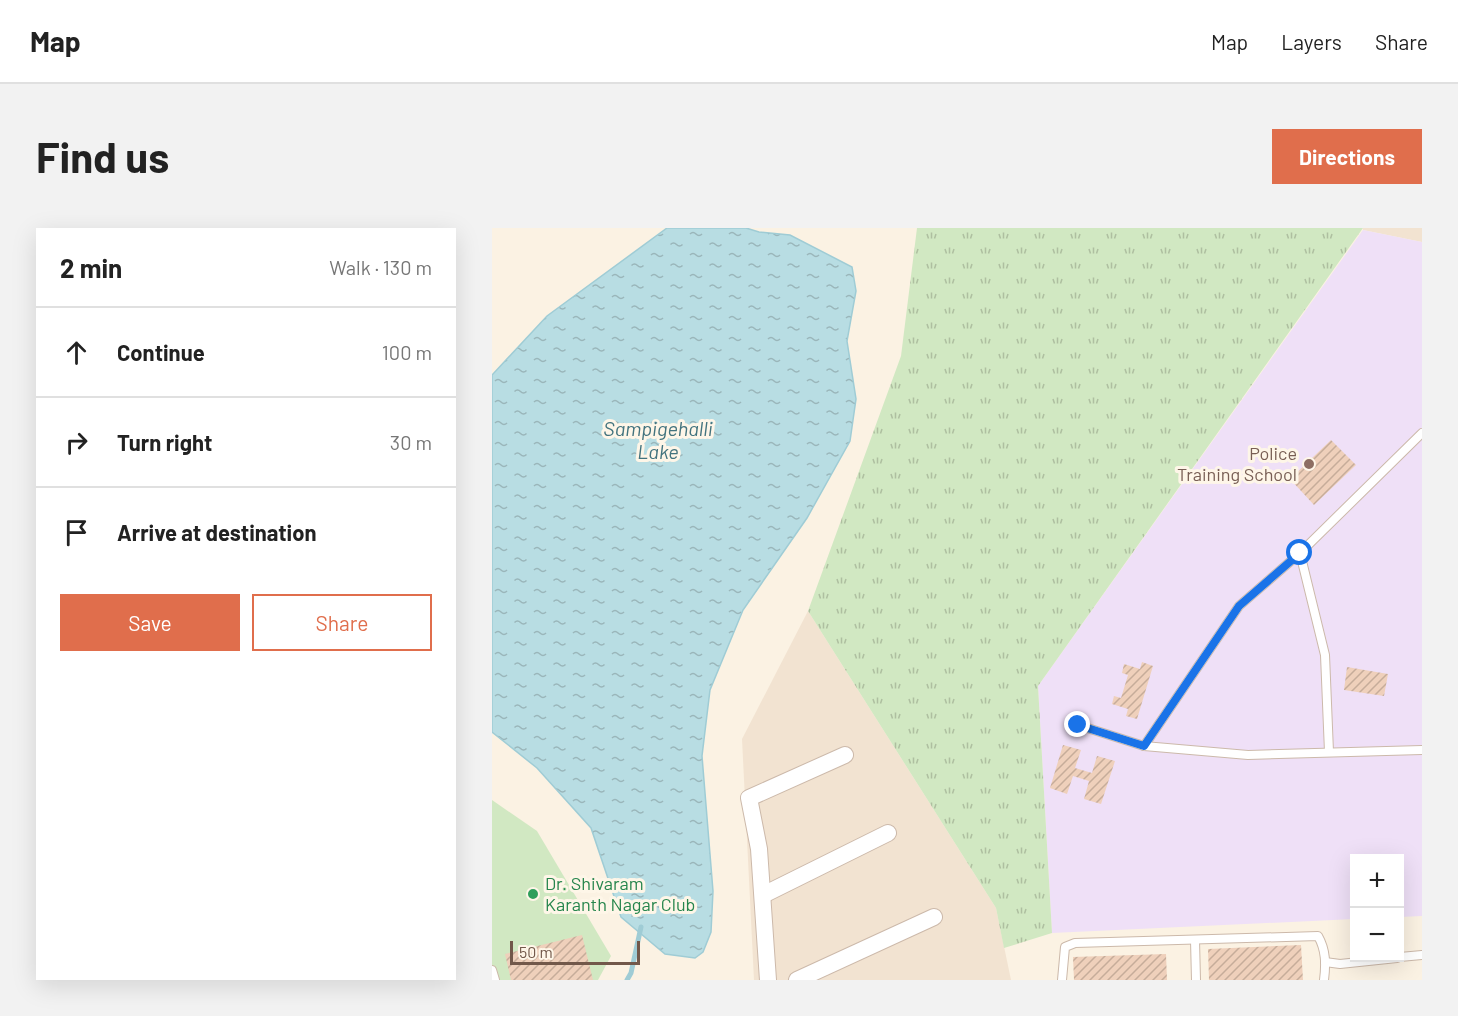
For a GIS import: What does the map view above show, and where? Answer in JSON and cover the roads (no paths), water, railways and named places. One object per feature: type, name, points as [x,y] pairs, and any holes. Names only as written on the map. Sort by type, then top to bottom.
[{"type":"street","points":[[768,980],[759,849],[749,798],[845,755]]},
{"type":"street","points":[[763,895],[888,833]]},
{"type":"street","points":[[797,980],[934,917]]},
{"type":"lane","points":[[1144,746],[1239,606],[1300,553],[1422,433]]},
{"type":"lane","points":[[1300,553],[1325,656],[1329,752]]},
{"type":"lane","points":[[1078,725],[1144,746],[1248,755],[1422,750]]},
{"type":"lane","points":[[1062,980],[1065,947],[1075,944],[1318,936],[1323,945],[1324,980]]},
{"type":"lane","points":[[1195,940],[1196,980]]},
{"type":"lane","points":[[1404,956],[1422,955]]},
{"type":"lane","points":[[1325,962],[1340,964],[1357,962]]},
{"type":"lane","points":[[492,970],[495,980]]},
{"type":"water","name":"Sampigehalli Lake","points":[[667,228],[746,228],[759,232],[790,235],[852,267],[856,291],[847,341],[856,399],[850,441],[807,518],[743,610],[710,690],[702,756],[713,891],[711,932],[703,952],[695,958],[665,954],[621,917],[591,828],[537,768],[492,732],[492,375],[547,316]]},
{"type":"waterway","points":[[627,980],[631,973],[641,927]]},
{"type":"place","name":"Police Training School","points":[[1309,464]]},
{"type":"place","name":"Dr. Shivaram Karanth Nagar Club","points":[[533,894]]}]
